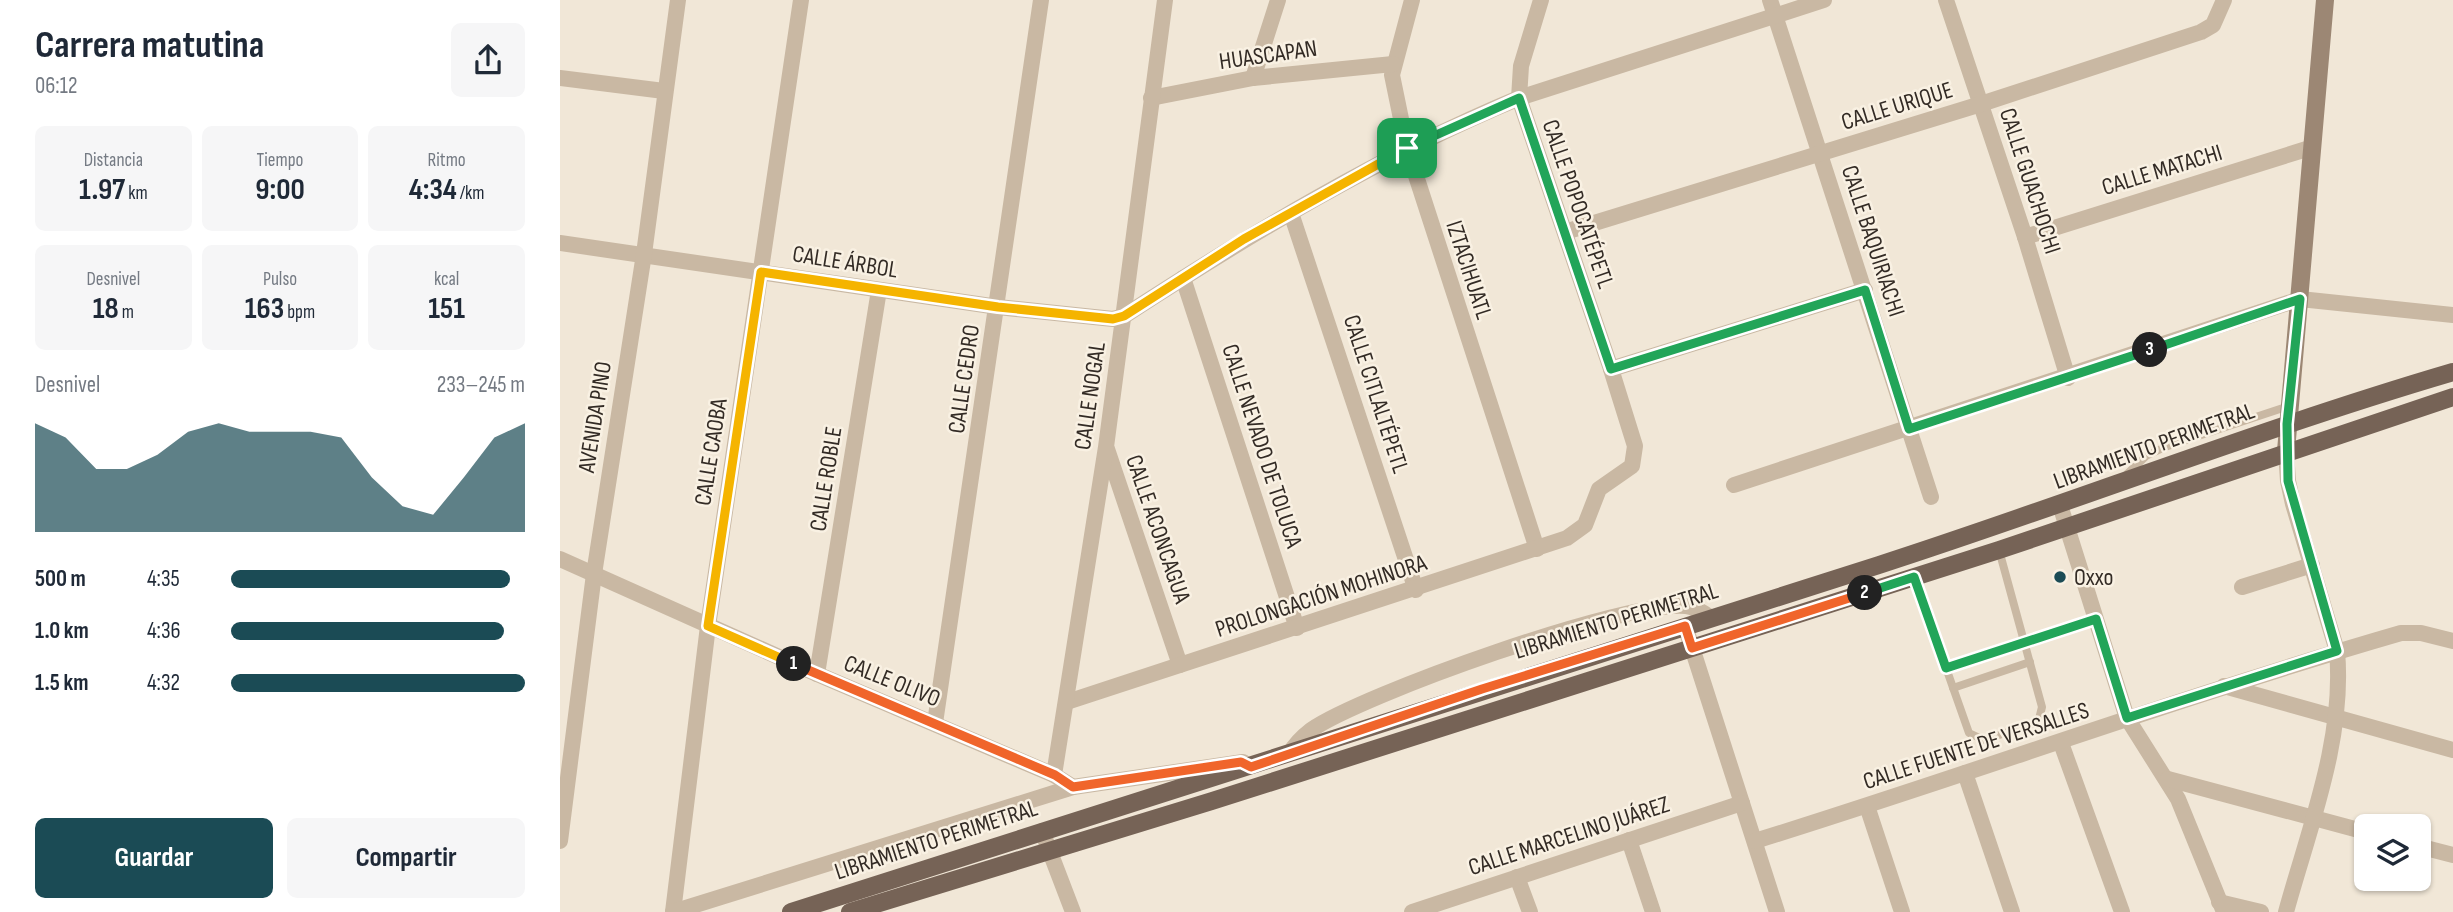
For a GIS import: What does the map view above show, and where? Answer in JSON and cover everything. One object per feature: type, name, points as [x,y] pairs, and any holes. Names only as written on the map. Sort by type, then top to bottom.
[{"type":"main road","name":"LIBRAMIENTO PERIMETRAL","points":[[791,912],[1251,767],[2060,505],[2207,453],[2288,415],[2453,372]]},
{"type":"main road","name":"LIBRAMIENTO PERIMETRAL","points":[[850,912],[1999,550],[2286,451],[2453,397]]},
{"type":"street","name":"AVENIDA PINO","points":[[560,841],[594,574],[644,254],[678,0]]},
{"type":"street","name":"CALLE CAOBA","points":[[673,912],[708,626],[801,0]]},
{"type":"street","name":"CALLE CEDRO","points":[[936,723],[1041,0]]},
{"type":"street","name":"CALLE NOGAL","points":[[1055,775],[1106,447],[1165,0]]},
{"type":"street","points":[[1253,78],[1278,0]]},
{"type":"street","name":"IZTACIHUATL","points":[[1412,0],[1393,64],[1397,103],[1407,148],[1537,549]]},
{"type":"street","name":"CALLE POPOCATÉPETL","points":[[1541,0],[1521,66],[1519,98],[1611,369],[1636,456],[1628,470],[1599,489],[1585,524]]},
{"type":"street","points":[[1124,316],[1183,278],[1407,148],[1519,98],[1772,8],[1825,0]]},
{"type":"street","name":"CALLE GUACHOCHI","points":[[1946,0],[2025,237],[2067,378]]},
{"type":"street","name":"CALLE URIQUE","points":[[1565,232],[1981,104],[2202,32],[2213,25],[2224,0]]},
{"type":"street","points":[[2286,912],[2337,718],[2337,651],[2288,481],[2286,451],[2325,0]]},
{"type":"street","name":"CALLE BAQUIRIACHI","points":[[1772,8],[1931,497]]},
{"type":"street","name":"HUASCAPAN","points":[[1150,98],[1253,78],[1393,64]]},
{"type":"street","points":[[560,78],[664,92]]},
{"type":"street","name":"CALLE MATACHI","points":[[2025,237],[2313,147]]},
{"type":"street","name":"CALLE CITLALTÉPETL","points":[[1291,214],[1416,590]]},
{"type":"street","name":"CALLE ÁRBOL","points":[[560,243],[1098,320],[1124,316]]},
{"type":"street","name":"CALLE NEVADO DE TOLUCA","points":[[1183,278],[1297,628]]},
{"type":"street","name":"CALLE ROBLE","points":[[817,674],[879,290]]},
{"type":"street","points":[[1611,369],[1865,290]]},
{"type":"street","points":[[1734,485],[2067,378],[2300,299],[2453,316]]},
{"type":"street","name":"CALLE ACONCAGUA","points":[[1106,447],[1180,665]]},
{"type":"street","points":[[2060,505],[2127,718],[2168,779],[2221,907],[2261,912]]},
{"type":"street","name":"PROLONGACIÓN MOHINORA","points":[[1067,702],[1537,549],[1576,534],[1585,524]]},
{"type":"street","name":"CALLE OLIVO","points":[[560,559],[817,674],[1055,775]]},
{"type":"street","points":[[2242,587],[2312,565]]},
{"type":"street","points":[[1290,753],[1295,743],[1312,729],[1343,714],[1449,670],[1541,639],[1633,614],[1678,606],[1697,609],[1710,617]]},
{"type":"street","points":[[1685,626],[1777,912]]},
{"type":"street","name":"CALLE FUENTE DE VERSALLES","points":[[1755,841],[2337,651],[2400,633],[2421,633],[2453,641]]},
{"type":"street","points":[[2224,686],[2453,750]]},
{"type":"street","points":[[2061,743],[2122,912]]},
{"type":"street","points":[[673,912],[1073,787],[1241,762],[1251,767]]},
{"type":"street","points":[[1965,774],[2012,912]]},
{"type":"street","points":[[1055,775],[1073,787]]},
{"type":"street","points":[[2168,779],[2354,829]]},
{"type":"street","name":"CALLE MARCELINO JUÁREZ","points":[[1412,912],[1742,803]]},
{"type":"street","points":[[1867,806],[1902,912]]},
{"type":"street","points":[[1042,831],[1073,912]]},
{"type":"street","points":[[1629,840],[1653,912]]},
{"type":"street","points":[[2431,849],[2453,855]]},
{"type":"street","points":[[1517,877],[1530,912]]},
{"type":"lane","points":[[2118,485],[2146,456],[2202,435],[2288,415]]},
{"type":"lane","points":[[2202,435],[2207,453]]},
{"type":"lane","points":[[1914,577],[1953,688],[1974,737],[1984,740],[2035,723],[2042,707],[1999,550]]},
{"type":"lane","points":[[1946,668],[2096,619]]},
{"type":"lane","points":[[1953,688],[2030,662]]},
{"type":"place","name":"Oxxo","points":[[2060,577]]},
{"type":"route","points":[[1519,98],[1522,114],[1611,369],[1865,290],[1909,429],[2300,299],[2287,424],[2288,481],[2337,651],[2127,718],[2096,619],[1946,668],[1914,577],[1692,648],[1685,626],[1482,689],[1251,767],[1241,762],[1073,787],[1055,775],[708,626],[761,272],[998,307],[1098,320],[1113,319],[1124,316],[1244,239],[1407,148],[1519,98]]}]
